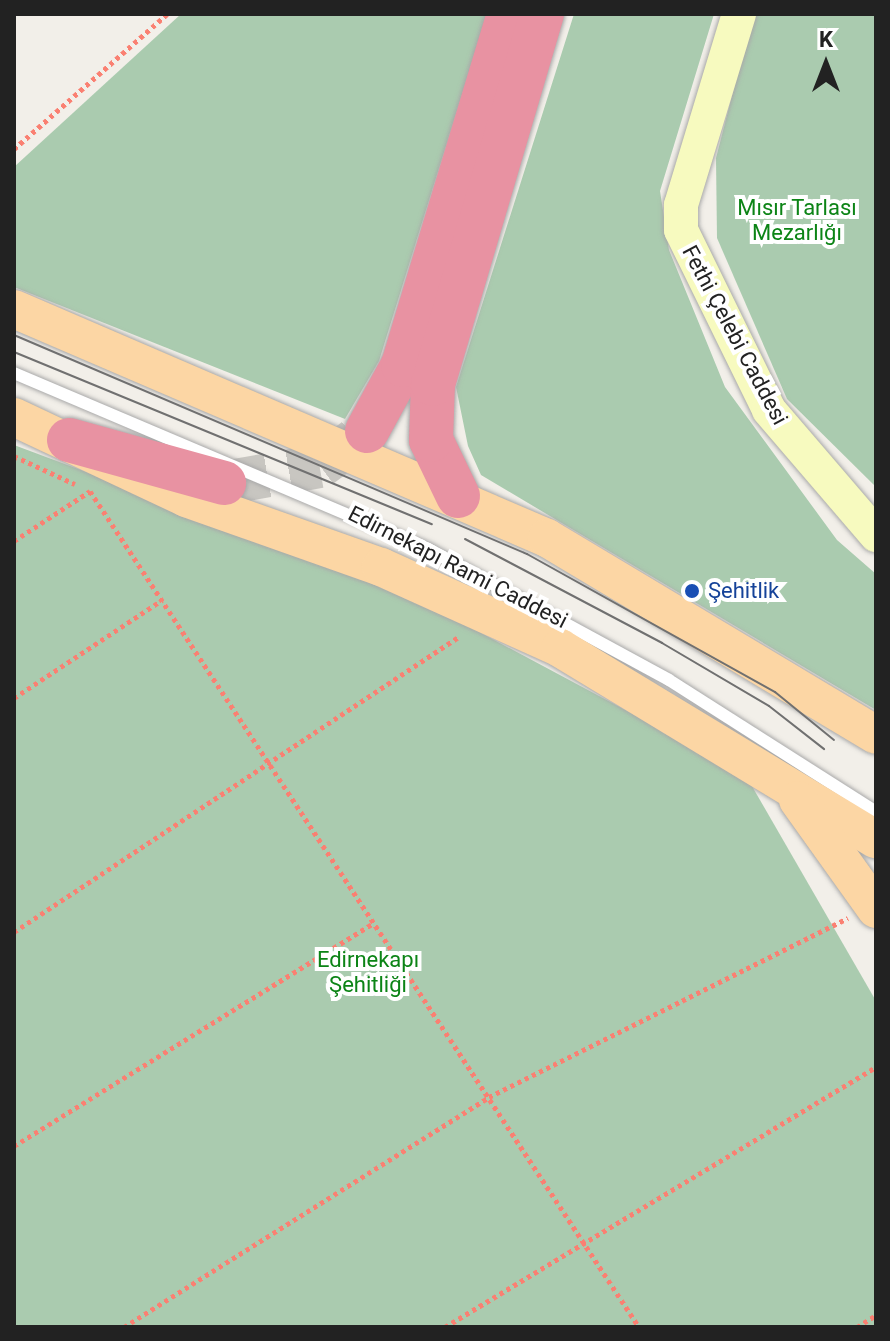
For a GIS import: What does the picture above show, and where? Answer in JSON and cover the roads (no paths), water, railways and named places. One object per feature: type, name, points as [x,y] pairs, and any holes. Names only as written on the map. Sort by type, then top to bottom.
[{"type":"highway","points":[[367,431],[403,365],[509,14]]},
{"type":"highway","points":[[458,496],[431,440],[433,384],[542,14]]},
{"type":"highway","points":[[69,440],[224,483]]},
{"type":"main road","points":[[14,309],[458,496],[682,613],[876,735]]},
{"type":"main road","points":[[14,417],[69,440],[186,498],[381,567],[560,648],[876,839]]},
{"type":"main road","points":[[792,791],[874,906]]},
{"type":"street","name":"Fethi Çelebi Caddesi","points":[[739,14],[686,185],[681,230],[769,410],[876,535]]},
{"type":"lane","name":"Edirnekapı Rami Caddesi","points":[[14,373],[428,549],[669,680],[876,812]]},
{"type":"tunnel","points":[[224,483],[320,466],[367,431]]},
{"type":"tram line","points":[[14,335],[527,554],[775,692],[834,740]]},
{"type":"tram line","points":[[14,352],[432,524]]},
{"type":"tram line","points":[[465,539],[662,643],[769,706],[824,749]]},
{"type":"place","name":"Şehitlik","points":[[692,591]]},
{"type":"park label","name":"Mısır Tarlası Mezarlığı","points":[[797,220]]},
{"type":"park label","name":"Edirnekapı Şehitliği","points":[[368,972]]}]
